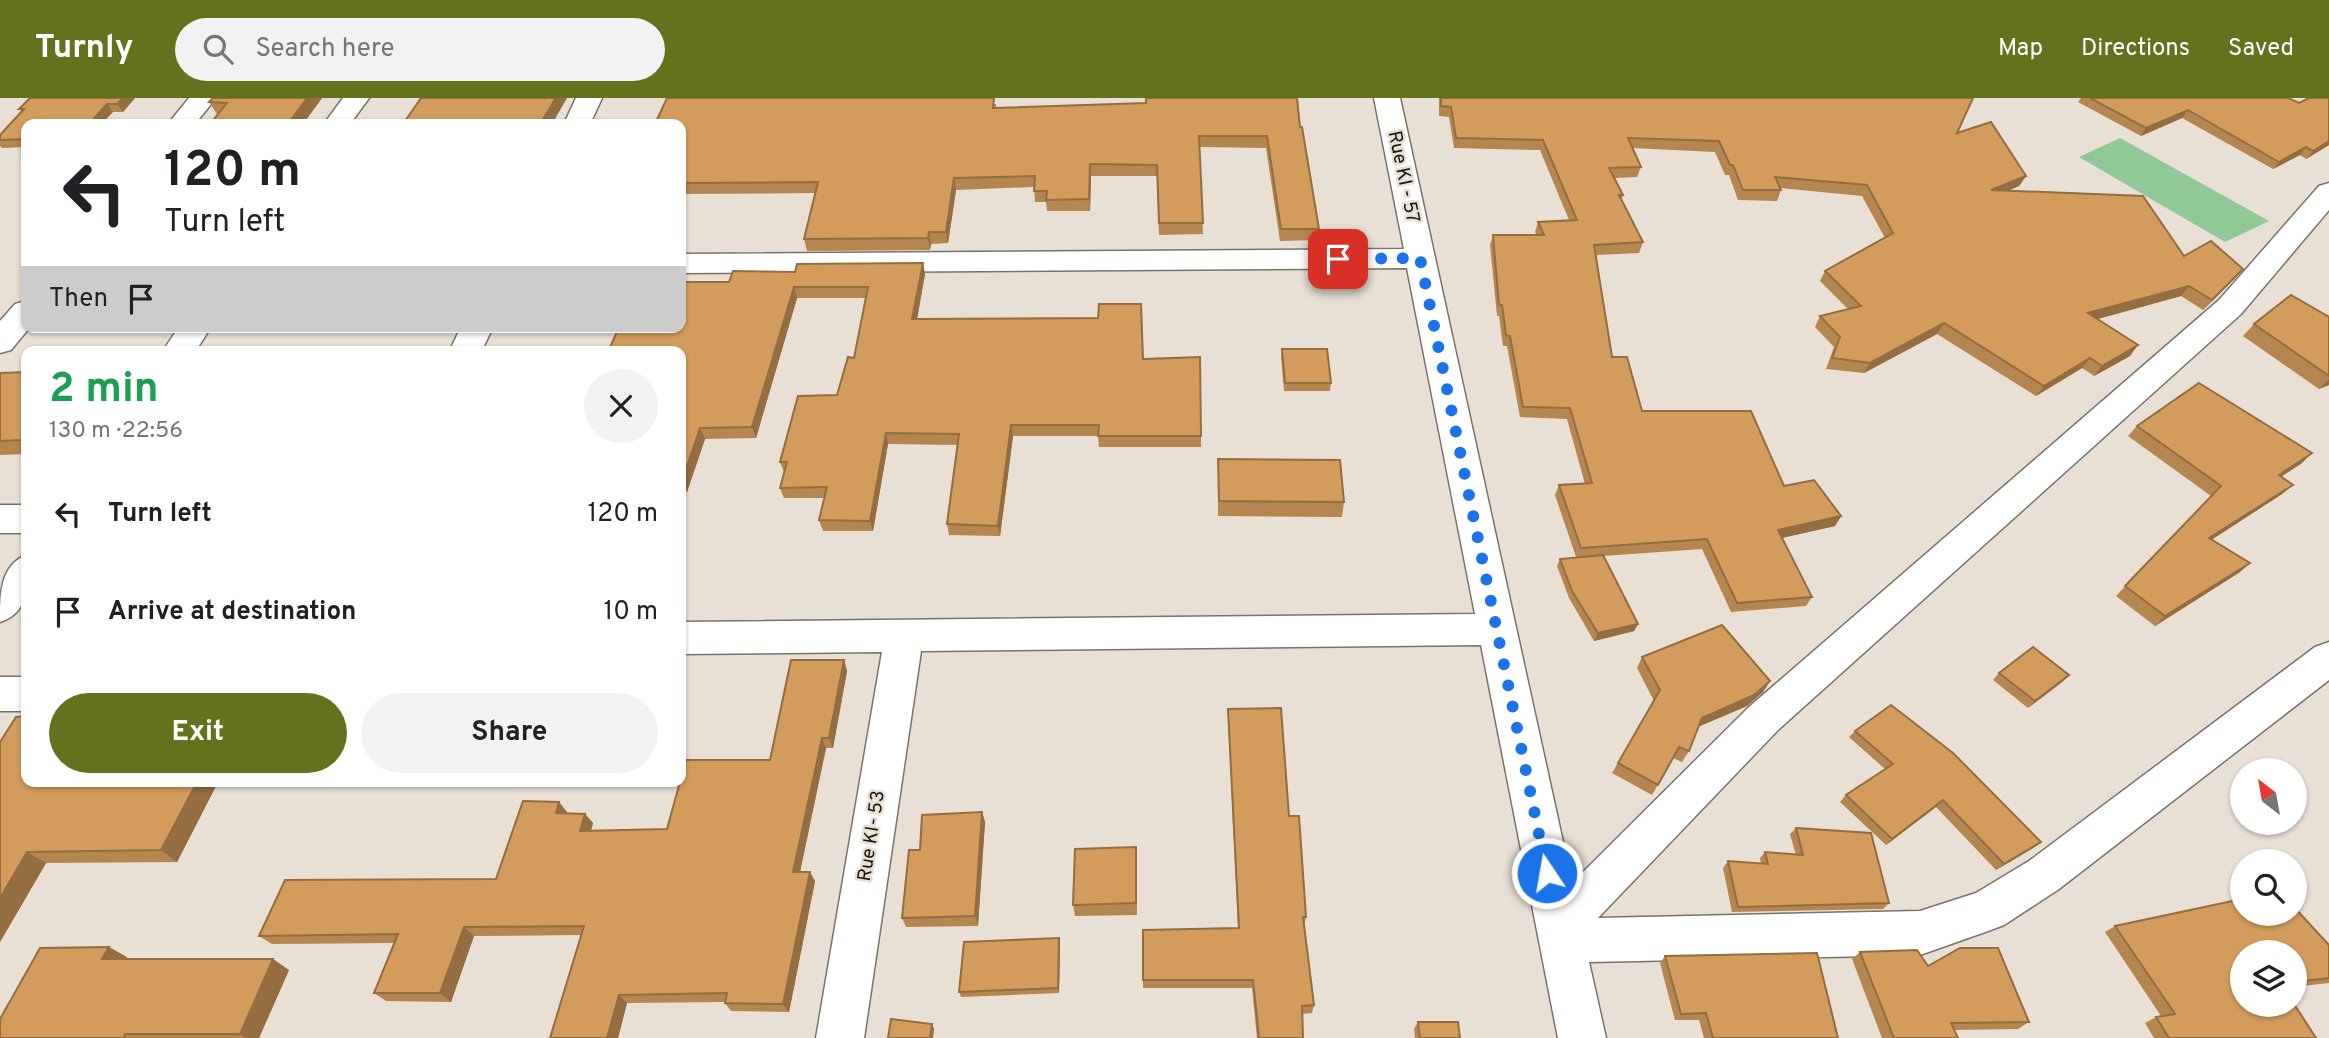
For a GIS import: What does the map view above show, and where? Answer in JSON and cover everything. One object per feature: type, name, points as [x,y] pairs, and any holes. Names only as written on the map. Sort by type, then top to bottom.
[{"type":"street","points":[[185,119],[202,98]]},
{"type":"street","points":[[341,119],[356,98]]},
{"type":"street","points":[[579,119],[589,98]]},
{"type":"street","name":"Rue KI - 57","points":[[1387,98],[1582,1038]]},
{"type":"street","points":[[1560,934],[1763,719],[2230,307],[2329,192]]},
{"type":"street","points":[[686,263],[1420,258]]},
{"type":"street","points":[[0,342],[21,317]]},
{"type":"street","points":[[0,519],[21,519]]},
{"type":"street","points":[[0,607],[21,577]]},
{"type":"street","points":[[686,638],[1497,629]]},
{"type":"street","name":"Rue KI- 53","points":[[840,1038],[904,635]]},
{"type":"street","points":[[1560,934],[1920,933],[1988,910],[2044,875],[2329,658]]},
{"type":"street","points":[[0,694],[21,694]]},
{"type":"green space","points":[[2120,138],[2269,221],[2225,242],[2079,157]]},
{"type":"building","points":[[30,98],[123,98],[117,104],[107,104],[94,119],[21,119],[21,139],[0,140],[0,135],[24,109],[19,109]]},
{"type":"building","points":[[213,98],[307,98],[292,119],[214,119],[227,103],[209,102]]},
{"type":"building","points":[[421,98],[556,98],[543,119],[406,119]]},
{"type":"building","points":[[667,98],[994,98],[993,108],[1146,103],[1146,98],[1297,98],[1319,229],[1281,229],[1267,136],[1199,136],[1203,223],[1159,223],[1157,165],[1090,164],[1089,199],[1046,200],[1047,191],[1034,191],[1035,176],[954,178],[946,232],[929,232],[928,238],[804,239],[818,182],[686,183],[686,119],[657,119]]},
{"type":"building","points":[[1441,98],[1973,98],[1957,133],[1991,122],[2026,176],[1991,190],[2143,196],[2184,256],[2211,241],[2243,269],[2212,300],[2189,286],[2088,313],[2138,345],[2102,366],[2090,358],[2044,386],[1944,323],[1870,363],[1832,358],[1840,337],[1820,316],[1861,306],[1825,271],[1893,233],[1867,185],[1775,177],[1781,190],[1743,190],[1719,141],[1628,138],[1641,167],[1609,168],[1623,195],[1619,195],[1643,242],[1594,245],[1612,357],[1627,357],[1642,411],[1751,411],[1784,486],[1814,480],[1841,516],[1778,530],[1812,597],[1737,603],[1707,539],[1581,548],[1559,485],[1592,483],[1570,408],[1523,407],[1510,336],[1506,335],[1502,305],[1499,305],[1493,235],[1544,235],[1538,222],[1577,220],[1543,140],[1456,138],[1451,107],[1441,106]]},
{"type":"building","points":[[2090,98],[2288,98],[2299,103],[2309,98],[2329,98],[2329,141],[2313,151],[2306,147],[2279,162],[2188,110],[2146,128]]},
{"type":"building","points":[[923,263],[912,319],[1098,318],[1099,304],[1141,304],[1143,359],[1200,357],[1201,436],[1098,436],[1099,425],[1011,425],[998,526],[947,524],[959,434],[886,433],[870,521],[819,520],[827,487],[780,488],[787,462],[780,462],[798,396],[837,395],[848,357],[854,358],[868,287],[794,287],[752,427],[700,428],[686,469],[686,346],[611,346],[616,333],[686,333],[686,282],[729,282],[733,271],[795,272],[797,264]]},
{"type":"building","points":[[2291,295],[2329,317],[2329,376],[2254,324]]},
{"type":"building","points":[[1282,349],[1327,349],[1331,383],[1285,383]]},
{"type":"building","points":[[21,372],[21,440],[0,441],[0,373]]},
{"type":"building","points":[[2199,383],[2312,453],[2279,475],[2293,485],[2209,538],[2250,563],[2165,616],[2125,586],[2221,486],[2137,426]]},
{"type":"building","points":[[1218,459],[1340,460],[1344,502],[1219,501]]},
{"type":"building","points":[[1603,555],[1638,624],[1598,633],[1572,591],[1560,559]]},
{"type":"building","points":[[1722,625],[1770,681],[1754,695],[1702,718],[1689,751],[1679,747],[1658,785],[1618,763],[1660,690],[1642,657]]},
{"type":"building","points":[[2033,647],[2069,675],[2035,701],[1999,673]]},
{"type":"building","points":[[791,660],[844,660],[829,738],[822,738],[793,872],[810,872],[783,1004],[725,1003],[727,993],[619,995],[607,1038],[550,1038],[584,926],[464,927],[440,993],[374,993],[398,934],[259,936],[285,880],[496,879],[523,801],[559,802],[556,813],[585,814],[580,831],[667,829],[679,787],[686,787],[686,760],[770,760]]},
{"type":"building","points":[[1891,705],[1953,753],[2041,842],[2004,864],[1943,800],[1892,839],[1846,795],[1893,764],[1855,731]]},
{"type":"building","points":[[1281,708],[1289,816],[1299,816],[1306,917],[1303,917],[1314,1005],[1302,1006],[1303,1038],[1259,1038],[1253,980],[1143,980],[1143,930],[1239,928],[1228,709]]},
{"type":"building","points":[[21,716],[21,787],[194,787],[161,850],[27,852],[0,898],[0,742],[16,717]]},
{"type":"building","points":[[982,812],[975,916],[902,918],[909,850],[920,850],[922,815]]},
{"type":"building","points":[[1796,828],[1871,833],[1889,903],[1738,907],[1728,861],[1768,864],[1765,852],[1803,855]]},
{"type":"building","points":[[1136,847],[1136,903],[1073,905],[1075,849]]},
{"type":"building","points":[[2230,902],[2230,926],[2307,926],[2307,921],[2329,945],[2329,978],[2307,981],[2307,940],[2230,940],[2230,1017],[2302,1017],[2316,1038],[2169,1038],[2156,1017],[2175,1014],[2115,926]]},
{"type":"building","points":[[1059,938],[1058,988],[959,992],[964,942]]},
{"type":"building","points":[[109,947],[102,959],[273,959],[240,1034],[0,1038],[0,1019],[40,948]]},
{"type":"building","points":[[1960,948],[1998,948],[2029,1022],[1951,1023],[1958,1038],[1894,1038],[1860,952],[1917,950],[1928,966]]},
{"type":"building","points":[[1817,953],[1838,1038],[1713,1038],[1706,1013],[1681,1014],[1665,956]]},
{"type":"building","points":[[891,1019],[932,1024],[930,1038],[888,1038]]},
{"type":"building","points":[[1418,1022],[1458,1022],[1460,1038],[1420,1038]]},
{"type":"route","points":[[1338,259],[1420,258],[1547,873]]}]
